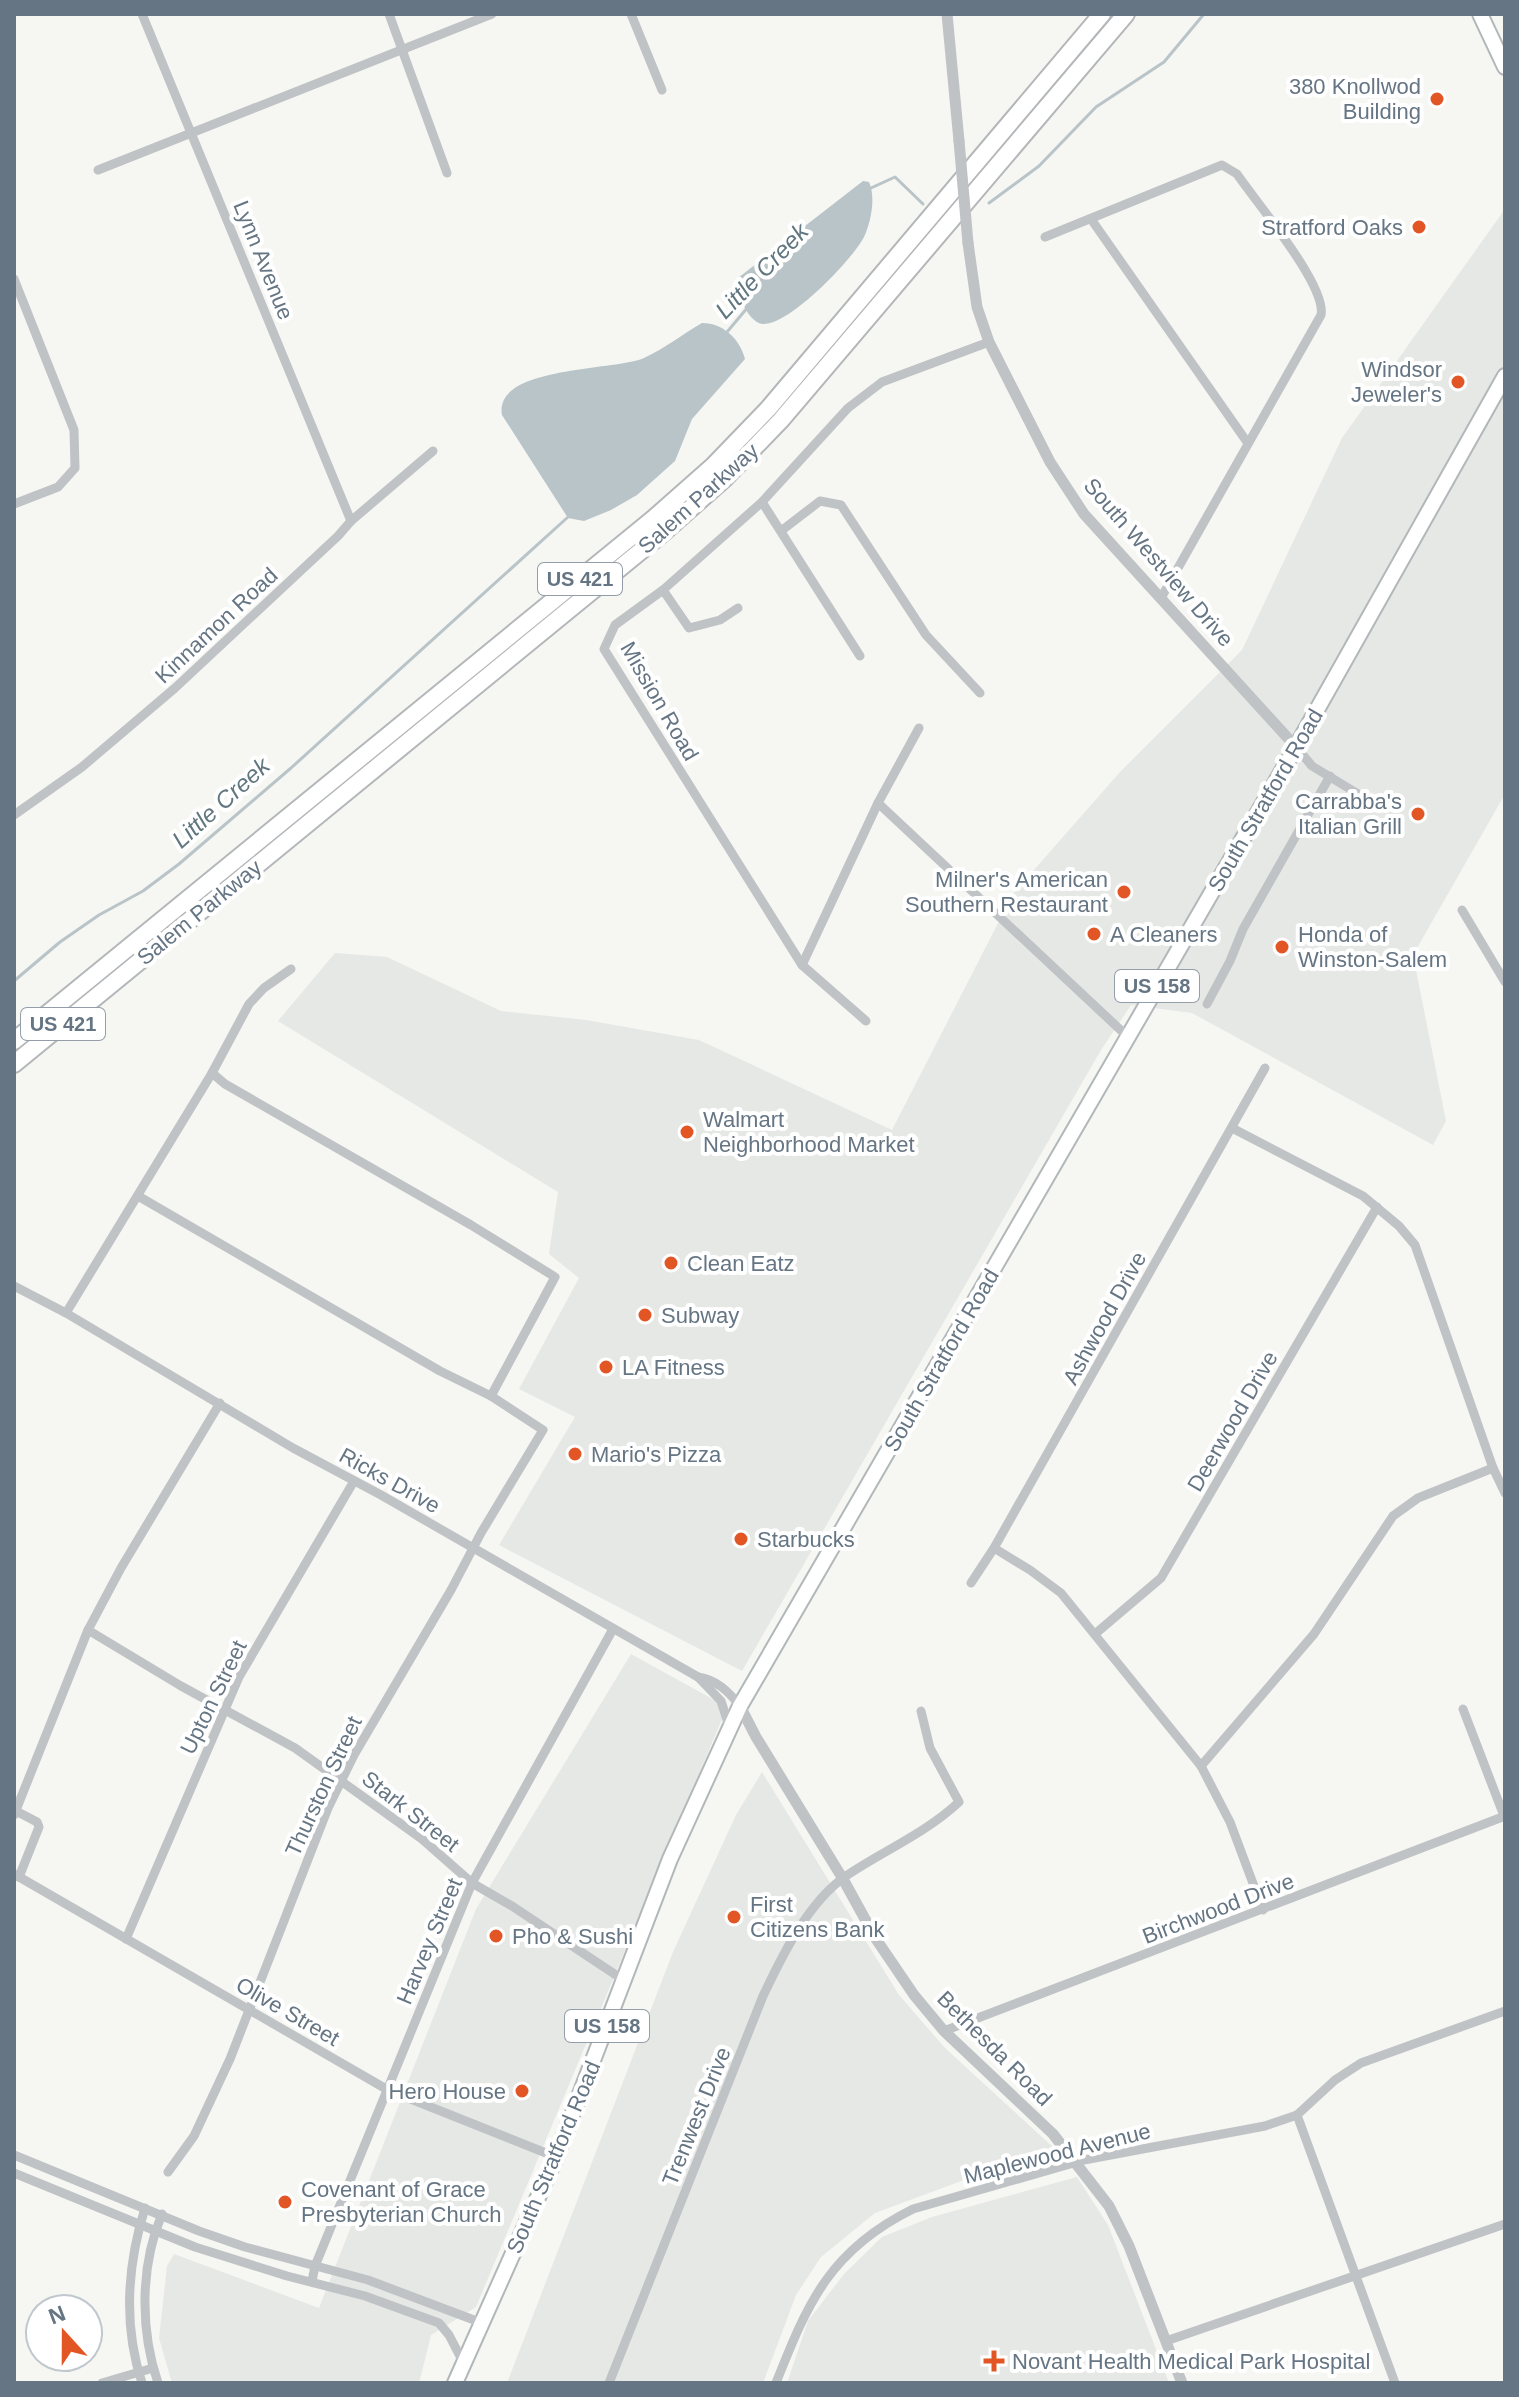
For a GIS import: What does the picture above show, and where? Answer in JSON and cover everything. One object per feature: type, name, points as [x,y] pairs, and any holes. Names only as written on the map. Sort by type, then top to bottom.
[{"type":"highway","name":"Salem Parkway","points":[[14,1064],[664,532],[724,479],[798,400],[1126,14]]},
{"type":"highway","points":[[1110,34],[1125,28],[1138,14]]},
{"type":"highway","name":"Salem Parkway","points":[[14,1041],[653,519],[713,466],[768,409],[1095,18]]},
{"type":"main road","points":[[1480,14],[1505,67]]},
{"type":"main road","name":"South Stratford Road","points":[[455,2383],[556,2157],[670,1859],[740,1706],[1296,747],[1505,376]]},
{"type":"street","name":"Lynn Avenue","points":[[142,14],[351,521]]},
{"type":"street","points":[[389,14],[447,173]]},
{"type":"street","points":[[98,170],[492,14]]},
{"type":"street","points":[[631,14],[662,90]]},
{"type":"street","name":"South Westview Drive","points":[[947,14],[968,243],[977,307],[989,342],[1050,462],[1084,514],[1296,747]]},
{"type":"street","points":[[1045,237],[1222,165],[1237,174],[1315,283],[1323,306],[1321,315],[1161,598]]},
{"type":"street","points":[[1091,219],[1247,442]]},
{"type":"street","points":[[14,504],[58,487],[75,468],[74,430],[15,285]]},
{"type":"street","name":"Mission Road","points":[[802,965],[604,649],[615,625],[663,590],[762,502],[848,408],[882,382],[989,342]]},
{"type":"street","name":"Kinnamon Road","points":[[14,815],[82,767],[175,688],[351,521],[433,451]]},
{"type":"street","points":[[781,531],[820,501],[841,505],[926,635],[980,693]]},
{"type":"street","points":[[762,502],[860,656]]},
{"type":"street","points":[[663,590],[689,628],[720,620],[738,608]]},
{"type":"street","points":[[866,1021],[802,965],[878,803],[919,728]]},
{"type":"street","points":[[1296,747],[1312,766],[1373,803]]},
{"type":"street","points":[[1207,1004],[1243,929],[1330,776]]},
{"type":"street","points":[[878,803],[1128,1037]]},
{"type":"street","points":[[1462,910],[1505,982]]},
{"type":"street","points":[[66,1313],[212,1073],[249,1004],[264,988],[291,969]]},
{"type":"street","name":"Ashwood Drive","points":[[971,1583],[994,1548],[1265,1068]]},
{"type":"street","points":[[138,1196],[440,1371],[491,1396],[555,1277],[471,1225],[225,1084],[212,1073]]},
{"type":"street","points":[[1232,1128],[1363,1196],[1415,1245],[1493,1468],[1505,1493]]},
{"type":"street","name":"Deerwood Drive","points":[[1095,1634],[1161,1578],[1377,1207]]},
{"type":"street","name":"Ricks Drive","points":[[14,1286],[698,1677],[721,1701],[730,1729]]},
{"type":"street","name":"Thurston Street","points":[[168,2172],[194,2136],[249,2010],[328,1808],[361,1741],[543,1430],[491,1396]]},
{"type":"street","points":[[16,1875],[39,1827],[37,1822],[15,1813],[88,1630],[121,1568],[220,1403]]},
{"type":"street","points":[[1201,1766],[1314,1634],[1393,1516],[1429,1492],[1493,1468]]},
{"type":"street","name":"Upton Street","points":[[126,1939],[223,1710],[256,1646],[354,1481]]},
{"type":"street","points":[[994,1548],[1061,1593],[1201,1766],[1230,1822],[1263,1910]]},
{"type":"street","name":"Harvey Street","points":[[312,2281],[315,2266],[472,1883],[613,1629]]},
{"type":"street","name":"Stark Street","points":[[88,1630],[223,1710],[295,1748],[422,1839],[472,1883],[625,1981]]},
{"type":"street","name":"Ricks Drive","points":[[698,1677],[711,1679],[728,1691],[740,1706]]},
{"type":"street","name":"Bethesda Road","points":[[740,1706],[894,1967],[944,2031],[1053,2134],[1078,2162],[1109,2206],[1128,2242],[1182,2383]]},
{"type":"street","points":[[1463,1709],[1504,1816]]},
{"type":"street","name":"Trenwest Drive","points":[[609,2383],[763,1996],[783,1953],[809,1915],[843,1879],[942,1818],[959,1802],[930,1748],[921,1711]]},
{"type":"street","name":"Birchwood Drive","points":[[944,2031],[1504,1816]]},
{"type":"street","name":"Olive Street","points":[[16,1875],[388,2090],[556,2157]]},
{"type":"street","name":"Maplewood Avenue","points":[[776,2383],[807,2308],[829,2273],[858,2243],[893,2219],[913,2209],[1078,2162],[1250,2129],[1297,2115],[1335,2080],[1361,2063],[1505,2011]]},
{"type":"street","points":[[1297,2115],[1395,2383]]},
{"type":"street","points":[[14,2155],[229,2242],[407,2293],[482,2323]]},
{"type":"street","points":[[14,2173],[211,2252],[365,2296],[439,2323],[463,2362]]},
{"type":"street","points":[[90,2204],[96,2189]]},
{"type":"street","points":[[140,2378],[130,2336],[129,2298],[145,2208]]},
{"type":"street","points":[[158,2383],[146,2333],[145,2301],[156,2229],[162,2214]]},
{"type":"street","points":[[1166,2341],[1505,2224]]},
{"type":"street","points":[[129,2298],[145,2301]]},
{"type":"street","points":[[102,2383],[140,2378],[153,2368]]},
{"type":"shaded area","points":[[1505,209],[1505,794],[1413,955],[1446,1121],[1433,1145],[1192,1013],[1131,1005],[1101,1050],[742,1671],[499,1545],[575,1417],[519,1389],[579,1278],[549,1254],[558,1192],[278,1021],[335,953],[387,957],[501,1011],[586,1020],[699,1040],[892,1130],[1013,894],[1120,772],[1242,650],[1342,438]]},
{"type":"shaded area","points":[[631,1654],[727,1707],[476,2307],[431,2335],[419,2383],[172,2383],[159,2338],[167,2266],[174,2254],[319,2308],[476,1909]]},
{"type":"shaded area","points":[[762,1772],[899,1995],[945,2048],[1054,2148],[1053,2159],[972,2177],[875,2213],[821,2257],[796,2295],[763,2383],[507,2383],[673,1952],[736,1815]]},
{"type":"shaded area","points":[[1077,2177],[1108,2225],[1169,2383],[787,2383],[808,2321],[844,2274],[882,2237],[932,2217]]},
{"type":"water","points":[[863,181],[869,182],[871,188],[872,210],[867,231],[858,247],[803,304],[773,322],[762,324],[754,320],[740,297],[738,278]]},
{"type":"water","points":[[702,323],[717,326],[730,334],[745,359],[692,419],[675,461],[637,495],[611,510],[584,521],[568,518],[502,415],[504,399],[516,387],[535,379],[644,358]]},
{"type":"waterway","name":"Little Creek","points":[[989,203],[1039,166],[1096,107],[1164,62],[1204,14]]},
{"type":"waterway","name":"Little Creek","points":[[871,188],[895,177],[923,204]]},
{"type":"waterway","name":"Little Creek","points":[[727,332],[748,307]]},
{"type":"waterway","name":"Little Creek","points":[[14,981],[60,942],[99,915],[143,891],[179,864],[291,768],[568,517]]},
{"type":"place","name":"380 Knollwod Building","points":[[1437,99]]},
{"type":"place","name":"Stratford Oaks","points":[[1419,227]]},
{"type":"place","name":"Windsor Jeweler's","points":[[1458,382]]},
{"type":"place","name":"Carrabba's Italian Grill","points":[[1418,814]]},
{"type":"place","name":"Milner's American Southern Restaurant","points":[[1124,892]]},
{"type":"place","name":"A Cleaners","points":[[1094,934]]},
{"type":"place","name":"Honda of Winston-Salem","points":[[1282,947]]},
{"type":"place","name":"Walmart Neighborhood Market","points":[[687,1132]]},
{"type":"place","name":"Clean Eatz","points":[[671,1263]]},
{"type":"place","name":"Subway","points":[[645,1315]]},
{"type":"place","name":"LA Fitness","points":[[606,1367]]},
{"type":"place","name":"Mario's Pizza","points":[[575,1454]]},
{"type":"place","name":"Starbucks","points":[[741,1539]]},
{"type":"place","name":"First Citizens Bank","points":[[734,1917]]},
{"type":"place","name":"Pho & Sushi","points":[[496,1936]]},
{"type":"place","name":"Hero House","points":[[522,2091]]},
{"type":"place","name":"Covenant of Grace Presbyterian Church","points":[[285,2202]]},
{"type":"place","name":"Novant Health Medical Park Hospital","points":[[994,2361]]}]
